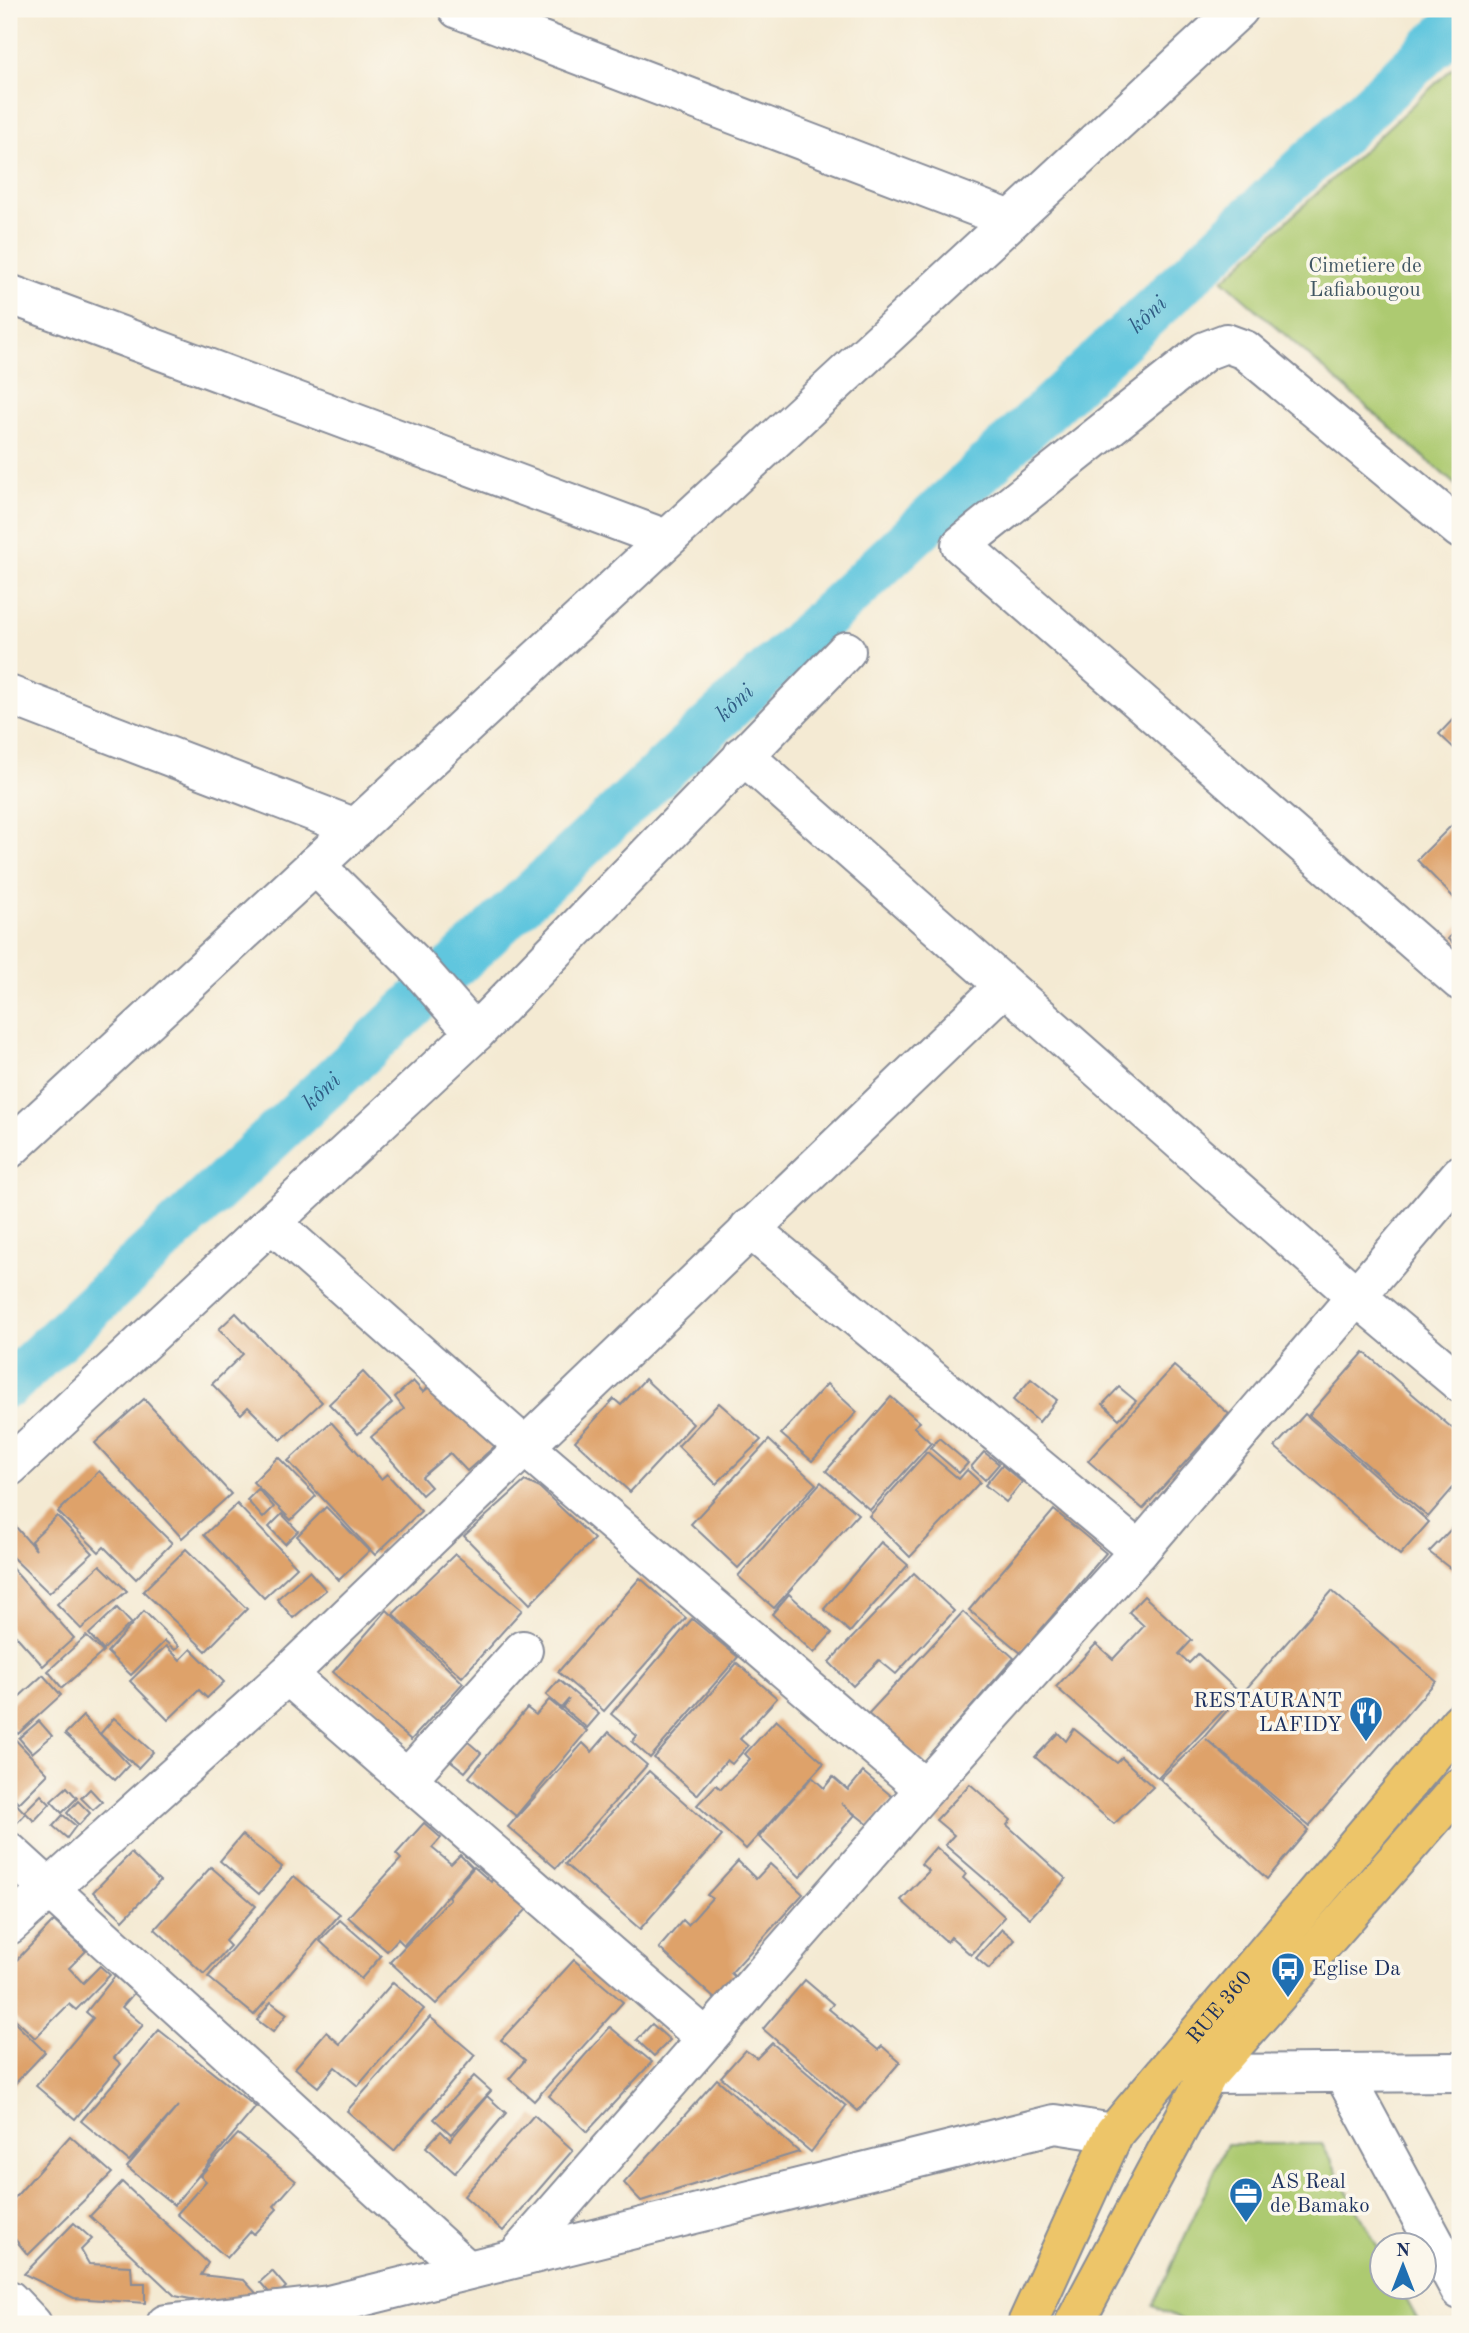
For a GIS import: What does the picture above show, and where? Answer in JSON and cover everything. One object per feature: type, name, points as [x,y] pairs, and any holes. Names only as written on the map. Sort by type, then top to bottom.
[{"type":"main road","name":"RUE 360","points":[[1085,2318],[1194,2064],[1460,1722]]},
{"type":"main road","name":"RUE 360","points":[[1027,2324],[1114,2133],[1194,2064],[1460,1787]]},
{"type":"street","points":[[457,9],[1012,220]]},
{"type":"street","points":[[11,1144],[356,828],[1239,9]]},
{"type":"street","points":[[9,294],[666,539]]},
{"type":"street","points":[[1460,529],[1245,350],[1226,343],[1205,351],[961,545],[1460,981]]},
{"type":"street","points":[[9,1467],[273,1224],[467,1024],[846,652]]},
{"type":"street","points":[[9,695],[356,828]]},
{"type":"street","points":[[743,755],[1355,1295],[1460,1383]]},
{"type":"street","points":[[315,865],[413,962],[467,1024]]},
{"type":"street","points":[[9,1924],[287,1675],[749,1228],[1004,986]]},
{"type":"street","points":[[515,2258],[925,1789],[1139,1551],[1460,1175]]},
{"type":"street","points":[[273,1224],[523,1446],[925,1789]]},
{"type":"street","points":[[749,1228],[1139,1551]]},
{"type":"street","points":[[407,1779],[523,1650]]},
{"type":"street","points":[[287,1675],[707,2039]]},
{"type":"street","points":[[9,1852],[467,2270]]},
{"type":"street","points":[[1194,2064],[1343,2073],[1460,2072]]},
{"type":"street","points":[[1343,2073],[1460,2290]]},
{"type":"street","points":[[166,2324],[329,2305],[1055,2124],[1114,2133]]},
{"type":"street","points":[[9,2300],[32,2324]]},
{"type":"green space","name":"Cimetiere de Lafiabougou","points":[[1460,61],[1460,489],[1223,280]]},
{"type":"green space","points":[[1227,2144],[1322,2144],[1370,2232],[1368,2302],[1408,2302],[1420,2324],[1191,2324],[1153,2306]]},
{"type":"building","points":[[1460,712],[1460,754],[1439,734]]},
{"type":"building","points":[[1460,817],[1460,904],[1417,860]]},
{"type":"building","points":[[1460,924],[1460,949],[1448,939]]},
{"type":"building","points":[[236,1313],[322,1402],[281,1440],[248,1407],[241,1414],[212,1384],[243,1354],[219,1329]]},
{"type":"building","points":[[1364,1352],[1460,1435],[1460,1480],[1428,1517],[1309,1415]]},
{"type":"building","points":[[1174,1366],[1229,1414],[1143,1509],[1088,1461]]},
{"type":"building","points":[[363,1372],[392,1403],[358,1434],[329,1404]]},
{"type":"building","points":[[645,1379],[693,1424],[630,1492],[575,1441],[614,1399],[621,1405]]},
{"type":"building","points":[[1031,1379],[1057,1400],[1039,1422],[1013,1400]]},
{"type":"building","points":[[413,1381],[423,1392],[434,1383],[495,1446],[467,1471],[450,1453],[422,1477],[431,1487],[422,1495],[371,1437],[404,1409],[395,1397]]},
{"type":"building","points":[[827,1384],[857,1412],[812,1461],[781,1434]]},
{"type":"building","points":[[1119,1387],[1136,1401],[1119,1419],[1103,1404]]},
{"type":"building","points":[[891,1397],[920,1422],[914,1427],[931,1443],[870,1510],[826,1471]]},
{"type":"building","points":[[144,1399],[231,1494],[182,1538],[95,1443]]},
{"type":"building","points":[[719,1403],[761,1440],[716,1484],[678,1446]]},
{"type":"building","points":[[1305,1414],[1429,1522],[1400,1555],[1275,1447]]},
{"type":"building","points":[[331,1422],[381,1479],[387,1474],[421,1511],[375,1555],[288,1461]]},
{"type":"building","points":[[939,1438],[968,1463],[959,1473],[930,1448]]},
{"type":"building","points":[[769,1440],[816,1484],[738,1568],[691,1524]]},
{"type":"building","points":[[927,1452],[959,1479],[967,1470],[980,1482],[910,1557],[869,1516]]},
{"type":"building","points":[[984,1452],[999,1464],[985,1480],[971,1467]]},
{"type":"building","points":[[278,1457],[316,1496],[291,1520],[253,1482]]},
{"type":"building","points":[[1002,1465],[1022,1482],[1006,1502],[985,1485]]},
{"type":"building","points":[[99,1471],[172,1543],[136,1579],[104,1547],[99,1552],[58,1512]]},
{"type":"building","points":[[525,1481],[540,1488],[594,1539],[530,1604],[464,1536]]},
{"type":"building","points":[[821,1482],[858,1514],[774,1608],[738,1576]]},
{"type":"building","points":[[258,1489],[274,1507],[263,1518],[247,1500]]},
{"type":"building","points":[[237,1504],[297,1567],[264,1598],[204,1535]]},
{"type":"building","points":[[326,1507],[369,1551],[339,1580],[297,1536]]},
{"type":"building","points":[[1054,1510],[1106,1553],[1021,1653],[969,1610]]},
{"type":"building","points":[[282,1514],[298,1531],[285,1544],[269,1527]]},
{"type":"building","points":[[57,1516],[93,1553],[49,1593],[9,1554],[9,1531],[15,1526],[36,1550],[31,1541]]},
{"type":"building","points":[[1460,1520],[1460,1576],[1429,1552]]},
{"type":"building","points":[[881,1542],[908,1565],[850,1632],[824,1609]]},
{"type":"building","points":[[186,1549],[247,1609],[206,1651],[143,1591]]},
{"type":"building","points":[[455,1554],[522,1610],[462,1677],[393,1614]]},
{"type":"building","points":[[9,1565],[74,1638],[43,1666],[9,1628]]},
{"type":"building","points":[[100,1565],[127,1591],[81,1629],[57,1604]]},
{"type":"building","points":[[309,1571],[326,1590],[293,1618],[277,1599]]},
{"type":"building","points":[[914,1573],[954,1611],[896,1674],[879,1660],[853,1686],[829,1662]]},
{"type":"building","points":[[640,1578],[686,1618],[604,1711],[558,1672]]},
{"type":"building","points":[[1332,1591],[1436,1681],[1309,1826],[1206,1739],[1308,1830],[1267,1879],[1160,1779],[1204,1737]]},
{"type":"building","points":[[789,1594],[832,1633],[814,1653],[772,1614]]},
{"type":"building","points":[[1144,1596],[1192,1640],[1179,1654],[1189,1663],[1198,1654],[1240,1693],[1158,1778],[1056,1687],[1096,1644],[1113,1659],[1144,1626],[1129,1612]]},
{"type":"building","points":[[117,1608],[131,1623],[103,1650],[89,1634]]},
{"type":"building","points":[[387,1610],[463,1683],[411,1740],[333,1672]]},
{"type":"building","points":[[144,1611],[179,1646],[175,1650],[165,1641],[131,1675],[107,1652]]},
{"type":"building","points":[[963,1612],[1014,1658],[923,1762],[868,1714]]},
{"type":"building","points":[[692,1619],[738,1657],[650,1758],[632,1742],[637,1736],[611,1714]]},
{"type":"building","points":[[86,1636],[103,1652],[62,1688],[48,1671]]},
{"type":"building","points":[[166,1646],[180,1660],[191,1649],[224,1682],[207,1698],[199,1690],[168,1720],[130,1681]]},
{"type":"building","points":[[737,1663],[777,1698],[740,1739],[748,1746],[732,1764],[727,1760],[697,1795],[654,1758]]},
{"type":"building","points":[[43,1675],[61,1695],[18,1734],[9,1724],[9,1706]]},
{"type":"building","points":[[559,1680],[599,1714],[587,1728],[563,1708],[569,1699],[561,1708],[546,1695]]},
{"type":"building","points":[[549,1700],[587,1731],[516,1816],[469,1777],[527,1708],[536,1715]]},
{"type":"building","points":[[83,1716],[129,1765],[115,1780],[65,1734]]},
{"type":"building","points":[[114,1718],[153,1752],[138,1768],[100,1734]]},
{"type":"building","points":[[776,1720],[824,1763],[746,1849],[697,1805],[716,1785],[721,1789],[750,1759],[745,1754]]},
{"type":"building","points":[[39,1721],[52,1736],[32,1753],[19,1738]]},
{"type":"building","points":[[1074,1729],[1117,1763],[1122,1758],[1153,1787],[1114,1824],[1035,1757],[1058,1733],[1066,1741]]},
{"type":"building","points":[[609,1732],[647,1765],[556,1868],[508,1827],[583,1743],[592,1752]]},
{"type":"building","points":[[9,1733],[48,1774],[19,1803],[9,1793]]},
{"type":"building","points":[[467,1741],[481,1753],[465,1772],[451,1761]]},
{"type":"building","points":[[649,1771],[722,1836],[640,1929],[565,1864]]},
{"type":"building","points":[[863,1772],[894,1798],[870,1826],[841,1803],[855,1815],[800,1877],[759,1837],[812,1777],[824,1788],[833,1777],[848,1790]]},
{"type":"building","points":[[970,1784],[1011,1820],[1007,1825],[1066,1879],[1030,1918],[945,1845],[954,1835],[936,1820]]},
{"type":"building","points":[[67,1787],[77,1798],[62,1813],[51,1801]]},
{"type":"building","points":[[90,1789],[102,1802],[93,1810],[81,1798]]},
{"type":"building","points":[[41,1795],[50,1804],[34,1821],[26,1813],[14,1826],[9,1822],[9,1796],[24,1812]]},
{"type":"building","points":[[78,1801],[90,1813],[79,1825],[67,1813]]},
{"type":"building","points":[[63,1815],[76,1826],[67,1838],[53,1826]]},
{"type":"building","points":[[424,1823],[441,1838],[432,1848],[451,1864],[460,1855],[472,1867],[404,1945],[398,1939],[387,1951],[348,1917],[401,1859],[396,1854]]},
{"type":"building","points":[[242,1835],[282,1867],[259,1894],[220,1861]]},
{"type":"building","points":[[936,1847],[966,1874],[963,1878],[1005,1917],[971,1955],[951,1937],[947,1942],[901,1900],[929,1871],[921,1864]]},
{"type":"building","points":[[131,1853],[160,1881],[123,1920],[93,1892]]},
{"type":"building","points":[[738,1861],[756,1879],[770,1864],[803,1894],[731,1973],[736,1978],[715,1999],[659,1948],[683,1920],[688,1925],[712,1898],[707,1895]]},
{"type":"building","points":[[211,1867],[256,1906],[225,1941],[230,1946],[204,1974],[155,1929]]},
{"type":"building","points":[[474,1867],[491,1882],[493,1878],[527,1909],[436,2004],[390,1962],[450,1899],[448,1896]]},
{"type":"building","points":[[294,1876],[340,1914],[254,2015],[208,1977]]},
{"type":"building","points":[[340,1920],[381,1956],[361,1979],[320,1941]]},
{"type":"building","points":[[54,1921],[86,1951],[69,1968],[83,1983],[100,1966],[110,1975],[76,2010],[69,2004],[35,2038],[9,2013],[9,1968]]},
{"type":"building","points":[[1002,1929],[1015,1940],[989,1969],[976,1958]]},
{"type":"building","points":[[574,1960],[623,2002],[534,2101],[509,2079],[525,2060],[501,2040]]},
{"type":"building","points":[[115,1976],[134,1993],[122,2007],[143,2025],[114,2058],[121,2064],[75,2119],[36,2086],[93,2018],[86,2012]]},
{"type":"building","points":[[805,1980],[833,2004],[829,2009],[878,2050],[882,2046],[900,2062],[858,2111],[763,2029]]},
{"type":"building","points":[[393,1982],[424,2009],[358,2086],[335,2067],[318,2087],[295,2068],[326,2032],[340,2044]]},
{"type":"building","points":[[271,2002],[287,2014],[273,2032],[257,2020]]},
{"type":"building","points":[[9,2017],[45,2052],[9,2090]]},
{"type":"building","points":[[430,2017],[475,2055],[394,2151],[347,2111]]},
{"type":"building","points":[[652,2024],[670,2040],[654,2056],[637,2040]]},
{"type":"building","points":[[610,2027],[652,2062],[587,2132],[549,2096]]},
{"type":"building","points":[[159,2030],[256,2107],[174,2205],[127,2167],[178,2106],[129,2161],[81,2121]]},
{"type":"building","points":[[772,2043],[846,2106],[811,2152],[721,2077],[745,2050],[757,2058]]},
{"type":"building","points":[[474,2076],[491,2091],[451,2134],[434,2119]]},
{"type":"building","points":[[717,2079],[799,2152],[641,2201],[624,2183]]},
{"type":"building","points":[[487,2096],[506,2113],[455,2173],[426,2147],[441,2131],[450,2140]]},
{"type":"building","points":[[534,2115],[573,2150],[503,2231],[464,2196]]},
{"type":"building","points":[[238,2134],[296,2181],[274,2206],[277,2209],[254,2234],[251,2231],[227,2258],[177,2214],[206,2181],[200,2176]]},
{"type":"building","points":[[70,2136],[112,2173],[28,2255],[9,2232],[9,2204]]},
{"type":"building","points":[[122,2182],[208,2263],[201,2275],[244,2280],[265,2303],[217,2304],[175,2296],[90,2216]]},
{"type":"building","points":[[74,2223],[92,2239],[81,2250],[89,2264],[131,2266],[132,2283],[145,2283],[145,2303],[74,2298],[24,2274]]},
{"type":"building","points":[[272,2271],[286,2287],[274,2298],[260,2282]]},
{"type":"waterway","name":"kôni","points":[[9,1385],[1460,21]]},
{"type":"place","name":"RESTAURANT LAFIDY","points":[[1366,1743]]},
{"type":"place","name":"Eglise Da","points":[[1288,1999]]},
{"type":"place","name":"AS Real de Bamako","points":[[1246,2224]]}]
